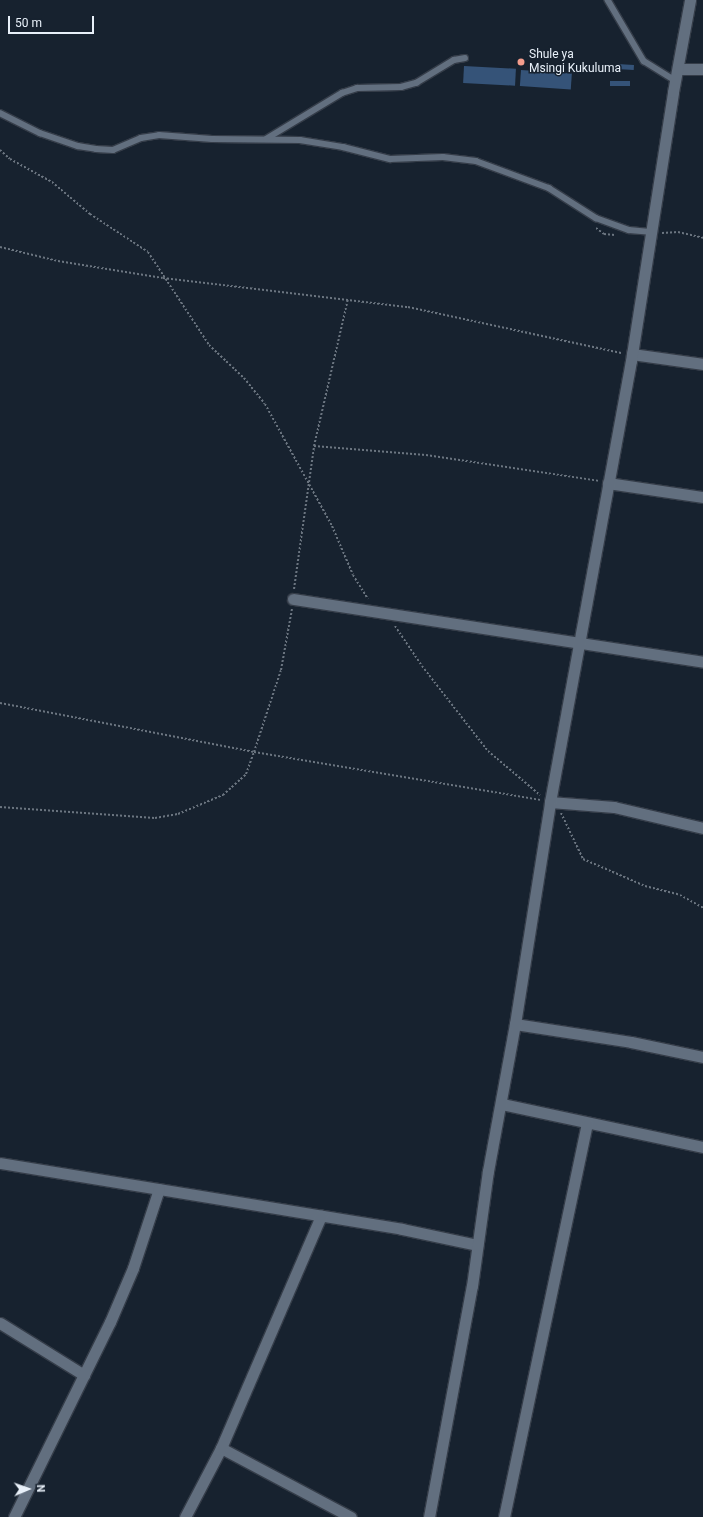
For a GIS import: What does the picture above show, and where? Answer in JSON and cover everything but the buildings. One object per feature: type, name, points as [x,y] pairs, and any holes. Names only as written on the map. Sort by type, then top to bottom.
[{"type":"street","points":[[429,1517],[472,1286],[477,1245],[502,1104],[550,802],[632,354],[650,232],[690,0]]},
{"type":"street","points":[[676,75],[703,69]]},
{"type":"street","points":[[632,354],[703,364]]},
{"type":"street","points":[[608,483],[703,497]]},
{"type":"street","points":[[293,598],[384,614],[703,662]]},
{"type":"street","points":[[550,802],[614,807],[703,828]]},
{"type":"street","points":[[515,1024],[631,1042],[703,1057]]},
{"type":"street","points":[[502,1104],[587,1124],[703,1147]]},
{"type":"street","points":[[504,1517],[587,1124]]},
{"type":"street","points":[[0,1163],[402,1229],[477,1245]]},
{"type":"street","points":[[14,1517],[84,1375],[133,1268],[159,1189]]},
{"type":"street","points":[[184,1517],[221,1448],[322,1216]]},
{"type":"street","points":[[0,1323],[84,1375]]},
{"type":"street","points":[[221,1448],[351,1517]]},
{"type":"lane","points":[[608,0],[644,61],[676,75]]},
{"type":"lane","points":[[266,139],[342,93],[357,88],[402,87],[416,83],[454,60],[465,58]]},
{"type":"lane","points":[[0,113],[40,134],[78,146],[96,149],[123,147],[150,135],[212,139],[300,140],[343,147],[390,159],[443,157],[476,161],[549,188],[596,218],[629,230],[650,232]]},
{"type":"path","points":[[0,150],[10,159],[52,182],[90,214],[148,252],[163,278],[209,345],[244,378],[265,404],[332,526],[359,586],[370,601]]},
{"type":"path","points":[[650,232],[678,232],[703,238]]},
{"type":"path","points":[[0,247],[58,261],[163,278],[408,307],[582,346],[632,354]]},
{"type":"path","points":[[0,807],[147,818],[169,817],[223,795],[246,774],[281,670],[293,598],[314,446],[348,300]]},
{"type":"path","points":[[314,446],[426,455],[608,483]]},
{"type":"path","points":[[384,614],[408,642],[422,666],[488,751],[520,780],[550,802],[563,816],[583,859],[645,886],[684,896],[703,908]]},
{"type":"path","points":[[0,703],[254,752],[550,802]]},
{"type":"place","name":"Shule ya Msingi Kukuluma","points":[[521,62]]}]
